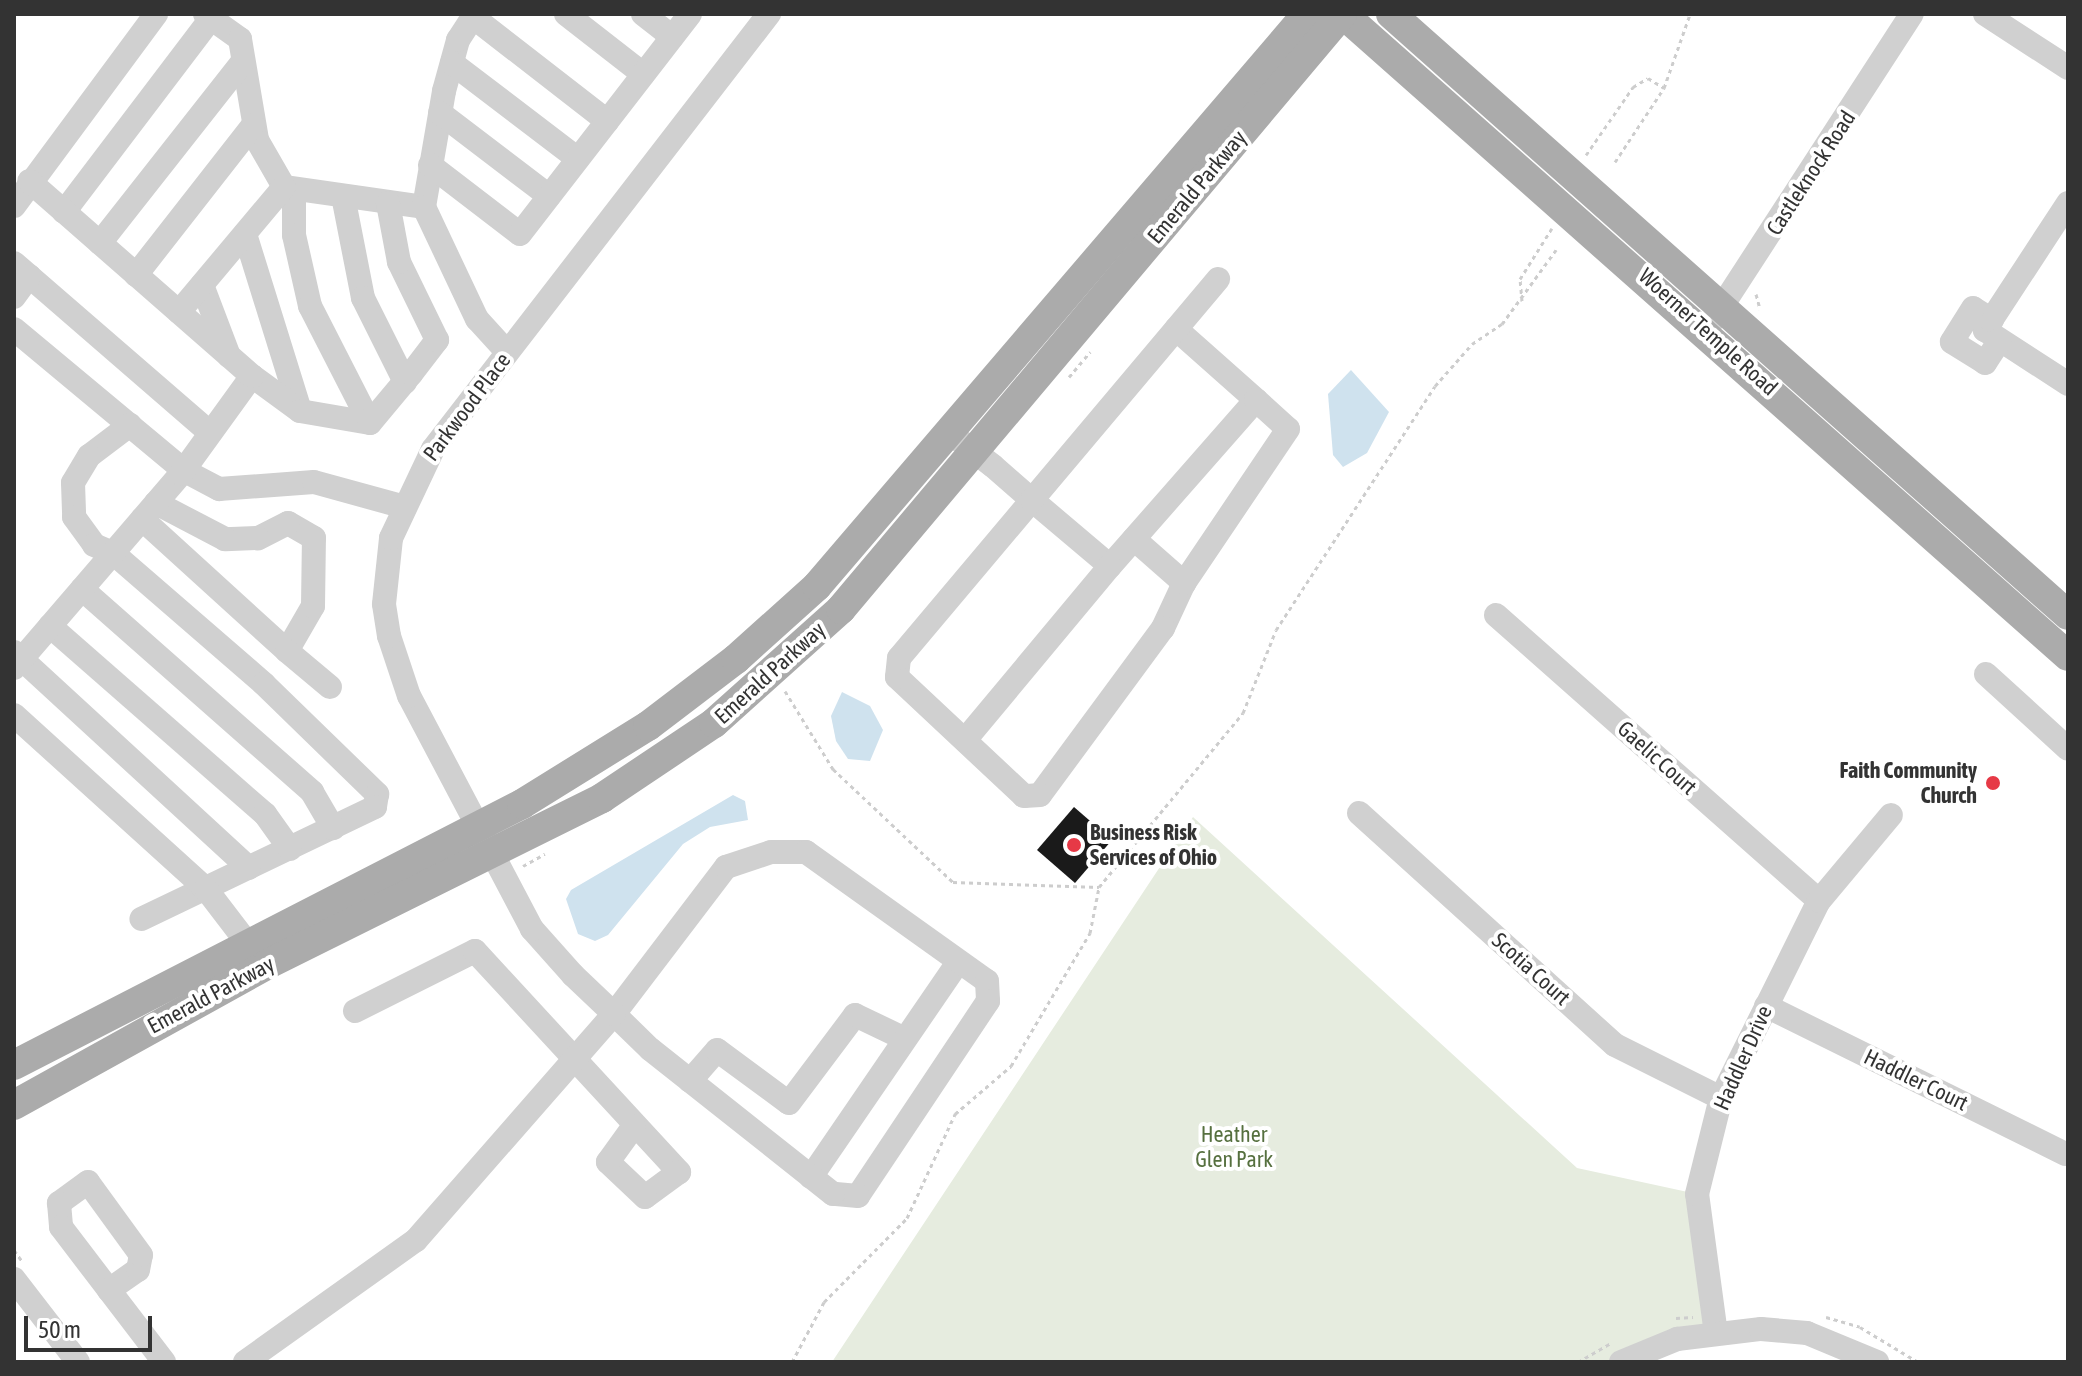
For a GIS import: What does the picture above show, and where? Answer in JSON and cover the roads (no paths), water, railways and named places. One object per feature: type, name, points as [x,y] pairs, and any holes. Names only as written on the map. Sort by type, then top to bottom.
[{"type":"main road","name":"Emerald Parkway","points":[[14,1065],[476,829],[648,726],[756,643],[817,586],[1307,14]]},
{"type":"main road","name":"Emerald Parkway","points":[[14,1105],[268,964],[491,857],[602,798],[714,723],[841,609],[976,454],[1343,14]]},
{"type":"main road","name":"Woerner Temple Road","points":[[1343,14],[1706,328],[2068,656]]},
{"type":"main road","name":"Woerner Temple Road","points":[[1391,14],[1726,306],[2068,615]]},
{"type":"street","points":[[14,206],[29,181],[156,14]]},
{"type":"street","points":[[566,14],[643,74]]},
{"type":"street","points":[[643,14],[672,37]]},
{"type":"street","points":[[430,165],[520,234],[690,14]]},
{"type":"street","name":"Parkwood Place","points":[[769,14],[433,449],[401,506],[385,569],[389,636],[409,696],[476,829],[532,929],[614,1014],[690,1081],[833,1194],[858,1196],[988,1001],[987,981],[956,965]]},
{"type":"street","name":"Castleknock Road","points":[[1706,328],[1726,306],[1912,14]]},
{"type":"street","points":[[1985,14],[2068,68]]},
{"type":"street","points":[[507,352],[477,319],[424,207],[452,63],[474,15],[607,121]]},
{"type":"street","points":[[64,212],[208,16],[240,39],[253,125],[289,188],[294,235],[310,306],[370,423]]},
{"type":"street","points":[[100,243],[243,61]]},
{"type":"street","points":[[452,63],[578,159]]},
{"type":"street","points":[[440,113],[549,196]]},
{"type":"street","points":[[136,275],[253,125]]},
{"type":"street","points":[[29,181],[252,376],[300,411],[370,423]]},
{"type":"street","points":[[289,188],[424,207]]},
{"type":"street","points":[[179,312],[289,188]]},
{"type":"street","points":[[343,196],[363,298],[405,382]]},
{"type":"street","points":[[370,423],[437,340],[399,262],[388,203]]},
{"type":"street","points":[[2068,203],[1996,330],[2068,384]]},
{"type":"street","points":[[245,234],[300,411]]},
{"type":"street","points":[[14,297],[22,269],[209,432]]},
{"type":"street","points":[[1176,329],[1288,429],[1184,583],[1163,628],[1040,795],[1024,796],[897,677],[899,658],[1218,279]]},
{"type":"street","points":[[202,285],[229,356]]},
{"type":"street","points":[[14,329],[183,470],[219,489],[314,482],[401,506]]},
{"type":"street","points":[[249,868],[17,660],[50,626],[183,470],[252,376]]},
{"type":"street","points":[[965,740],[1110,566],[1256,400]]},
{"type":"street","points":[[130,425],[89,456],[73,483],[74,517],[94,545],[113,553],[377,794],[375,807],[141,919]]},
{"type":"street","points":[[950,433],[1110,566]]},
{"type":"street","points":[[149,511],[287,651],[330,687]]},
{"type":"street","points":[[149,511],[225,539],[258,538],[288,523],[314,538],[313,606],[287,651]]},
{"type":"street","points":[[1134,539],[1184,583]]},
{"type":"street","points":[[82,589],[312,792],[333,828]]},
{"type":"street","name":"Gaelic Court","points":[[1496,615],[1819,901]]},
{"type":"street","points":[[50,626],[265,814],[290,849]]},
{"type":"street","points":[[1986,674],[2068,749]]},
{"type":"street","points":[[14,715],[206,889],[248,944]]},
{"type":"street","name":"Scotia Court","points":[[1359,813],[1615,1045],[1721,1098]]},
{"type":"street","name":"Haddler Drive","points":[[1716,1334],[1697,1194],[1721,1098],[1819,901],[1891,815]]},
{"type":"street","points":[[245,1362],[416,1240],[614,1014],[726,867],[771,852],[806,852],[956,965],[811,1177]]},
{"type":"street","points":[[355,1011],[475,951],[634,1126]]},
{"type":"street","name":"Haddler Court","points":[[1766,1006],[2065,1154]]},
{"type":"street","points":[[690,1081],[717,1050],[789,1103],[855,1015],[905,1039]]},
{"type":"street","points":[[14,1279],[78,1362]]},
{"type":"street","points":[[109,1290],[164,1362]]},
{"type":"street","points":[[1621,1362],[1677,1339],[1716,1334],[1807,1333],[1877,1362]]},
{"type":"water","points":[[1351,370],[1389,412],[1367,453],[1343,467],[1333,455],[1328,394]]},
{"type":"water","points":[[842,692],[870,706],[883,730],[870,761],[848,759],[836,741],[831,716]]},
{"type":"water","points":[[733,795],[745,801],[748,820],[710,827],[683,844],[608,935],[595,941],[578,934],[566,899],[571,890]]},
{"type":"place","name":"Faith Community Church","points":[[1993,783]]},
{"type":"place","name":"Business Risk Services of Ohio","points":[[1074,845]]},
{"type":"park label","name":"Heather Glen Park","points":[[1234,1146]]}]
